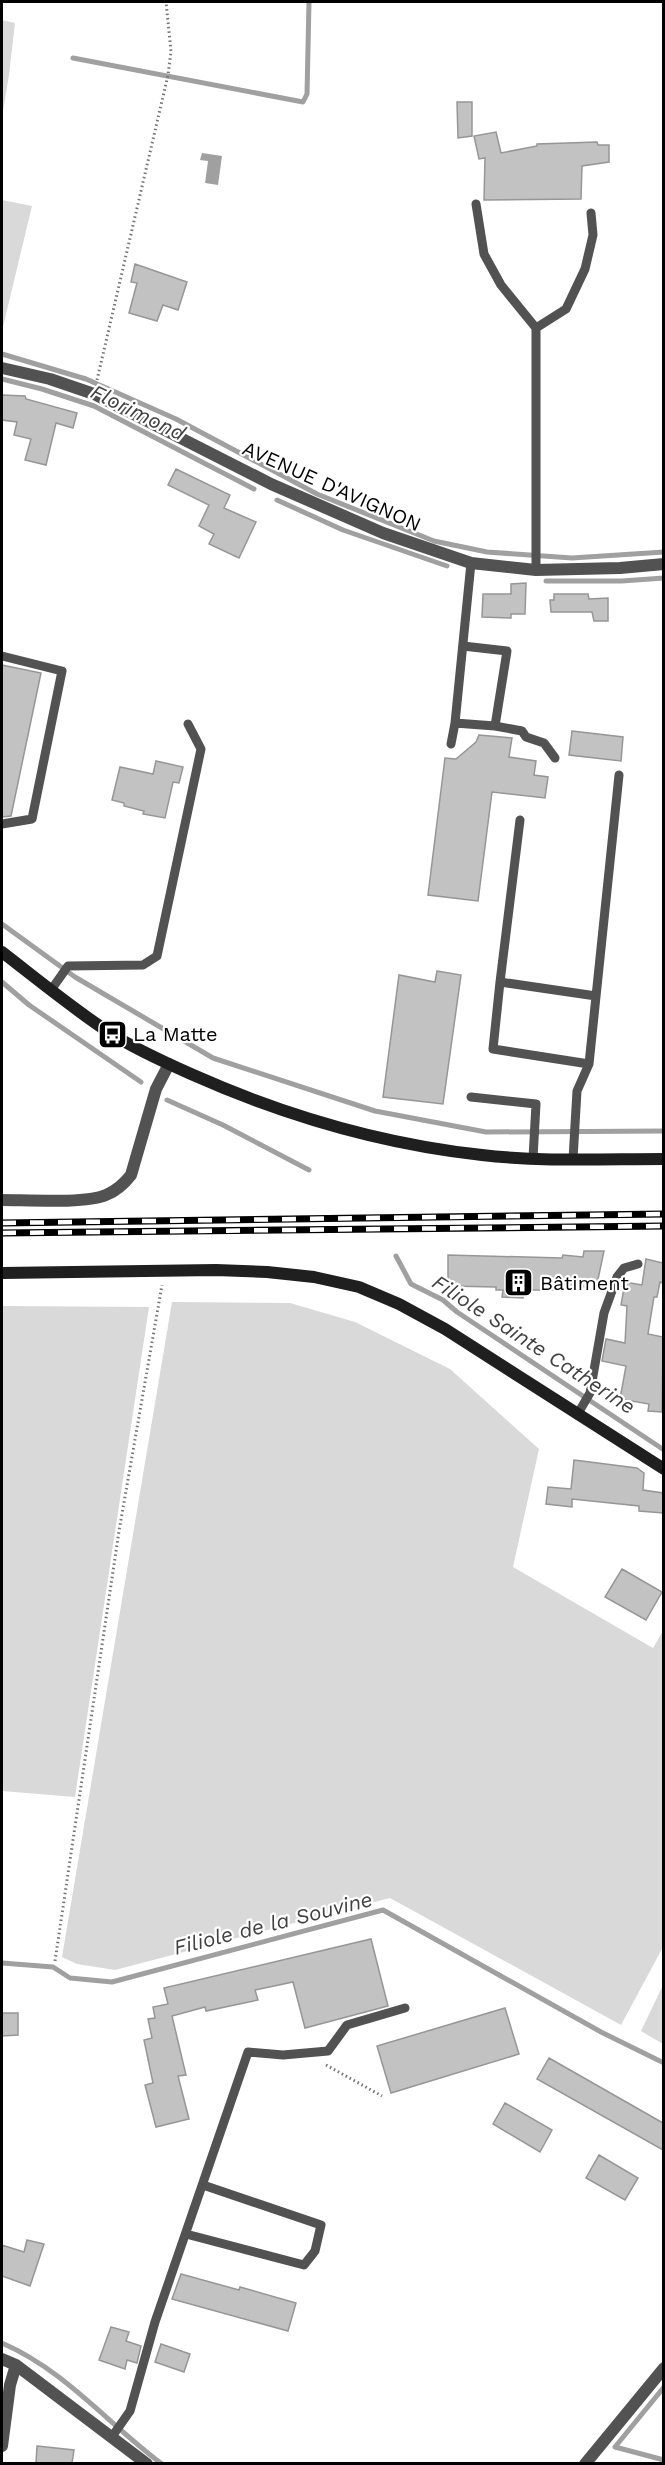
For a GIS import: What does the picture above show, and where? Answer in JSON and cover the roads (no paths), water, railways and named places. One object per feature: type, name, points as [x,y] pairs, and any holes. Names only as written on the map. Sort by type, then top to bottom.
[{"type":"main road","points":[[2,952],[112,1034],[169,1064],[253,1100],[341,1127],[445,1150],[533,1158],[663,1159]]},
{"type":"main road","points":[[2,1273],[267,1272],[314,1277],[359,1287],[399,1304],[445,1329],[580,1410],[663,1469]]},
{"type":"street","name":"AVENUE D'AVIGNON","points":[[2,368],[94,394],[271,484],[383,533],[471,563],[536,570],[620,568],[663,564]]},
{"type":"street","points":[[2,1200],[104,1196],[123,1185],[131,1175],[156,1089],[169,1064]]},
{"type":"street","points":[[2,2359],[16,2365],[147,2463]]},
{"type":"street","points":[[2,2446],[10,2385],[16,2365]]},
{"type":"street","points":[[585,2463],[663,2368]]},
{"type":"lane","points":[[476,204],[484,254],[501,285],[536,328],[536,570]]},
{"type":"lane","points":[[536,328],[566,309],[580,279],[593,235],[591,213]]},
{"type":"lane","points":[[451,744],[471,563]]},
{"type":"lane","points":[[463,646],[507,651],[495,726]]},
{"type":"lane","points":[[2,656],[62,671],[32,819],[2,824]]},
{"type":"lane","points":[[455,723],[522,731],[525,736],[544,743],[555,758]]},
{"type":"lane","points":[[51,990],[68,966],[143,965],[157,956],[201,749],[188,724]]},
{"type":"lane","points":[[573,1159],[577,1091],[589,1064],[619,775]]},
{"type":"lane","points":[[520,820],[493,1049],[589,1064]]},
{"type":"lane","points":[[500,982],[596,996]]},
{"type":"lane","points":[[471,1097],[536,1104],[533,1158]]},
{"type":"lane","points":[[580,1410],[590,1393],[604,1313],[617,1277],[624,1268],[638,1264]]},
{"type":"lane","points":[[111,2438],[130,2411],[155,2322],[248,2052],[283,2055],[328,2051],[347,2025],[405,2008]]},
{"type":"lane","points":[[186,2234],[304,2265],[315,2251],[321,2225],[203,2185]]},
{"type":"waterway","points":[[73,58],[303,102],[307,94],[309,2]]},
{"type":"waterway","points":[[2,354],[86,379],[176,419],[317,494],[434,541],[487,552],[572,558],[664,552]]},
{"type":"waterway","name":"Florimond","points":[[2,379],[94,406],[254,489]]},
{"type":"waterway","name":"Florimond","points":[[277,500],[343,530],[447,566]]},
{"type":"waterway","name":"Florimond","points":[[546,581],[622,581],[664,578]]},
{"type":"waterway","points":[[2,924],[75,977],[213,1058],[375,1111],[486,1132],[664,1131]]},
{"type":"waterway","name":"Filiole Sainte Catherine","points":[[2,982],[29,1005],[141,1082]]},
{"type":"waterway","name":"Filiole Sainte Catherine","points":[[167,1100],[223,1125],[309,1170]]},
{"type":"waterway","name":"Filiole Sainte Catherine","points":[[396,1256],[411,1284],[443,1300],[457,1312],[664,1450]]},
{"type":"waterway","name":"Filiole de la Souvine","points":[[2,1963],[53,1967],[70,1978],[112,1982],[383,1910],[601,2032],[664,2063]]},
{"type":"waterway","points":[[2,2343],[46,2368],[66,2383],[162,2464]]},
{"type":"waterway","name":"Filiole de la Souvine","points":[[664,2387],[615,2447],[664,2460]]},
{"type":"railway","points":[[2,1223],[664,1214]]},
{"type":"railway","points":[[2,1233],[664,1226]]},
{"type":"place","name":"La Matte","points":[[112,1034]]},
{"type":"place","name":"Bâtiment","points":[[519,1283]]}]
